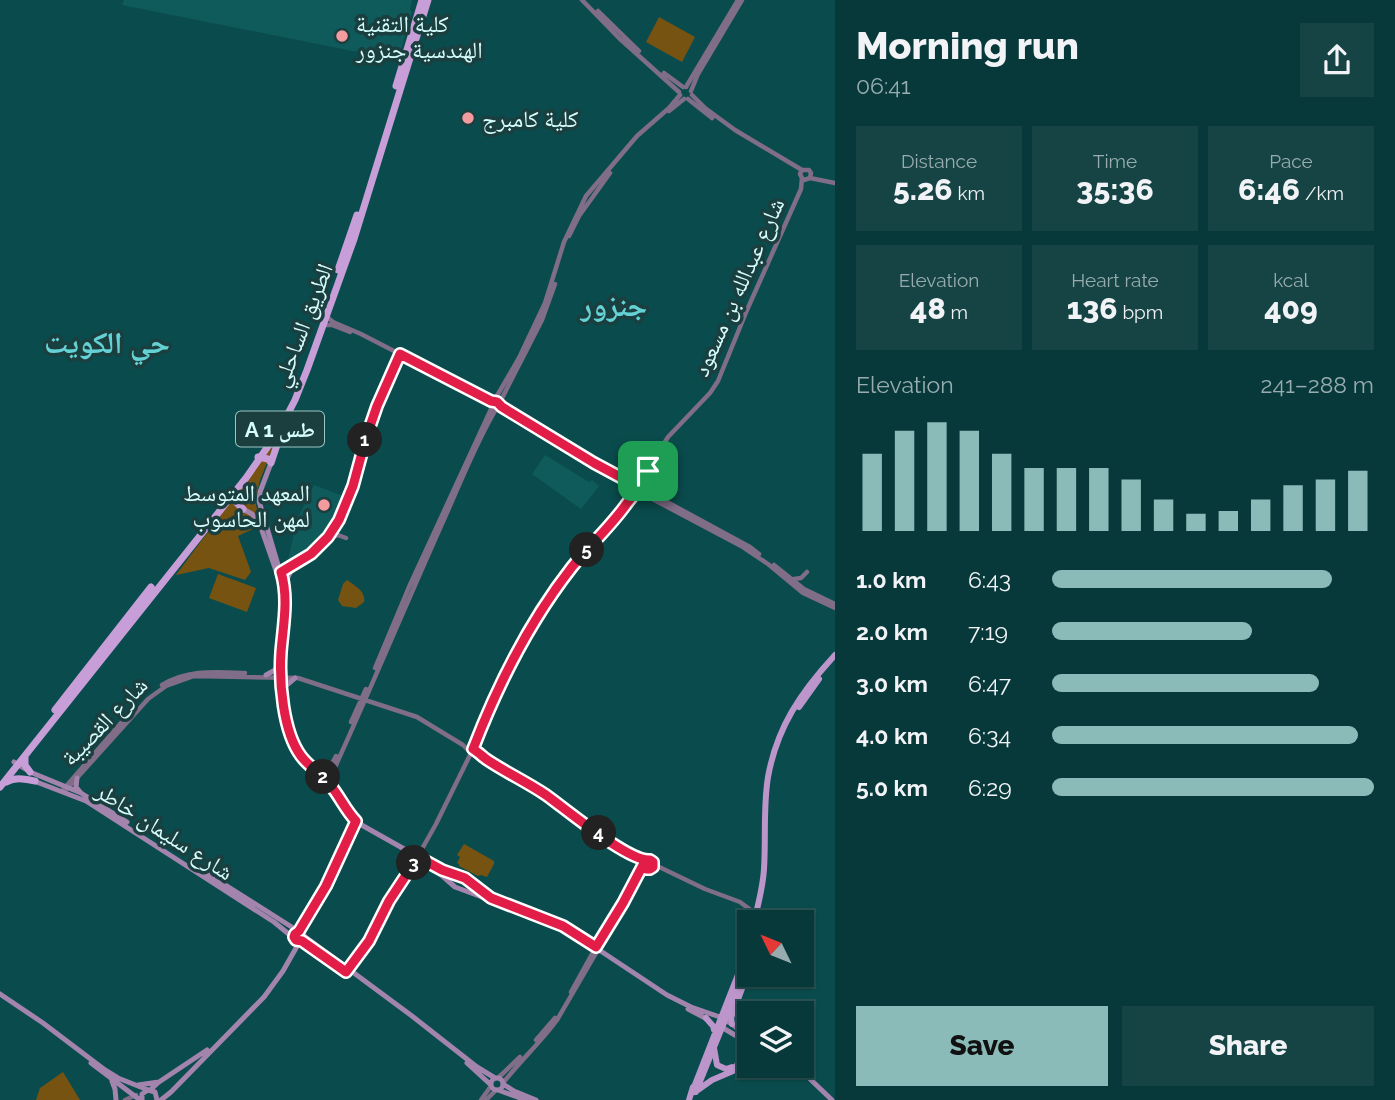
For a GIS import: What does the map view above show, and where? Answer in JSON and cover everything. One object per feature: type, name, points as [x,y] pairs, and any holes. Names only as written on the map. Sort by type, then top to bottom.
[{"type":"highway","name":"الطريق الساحلي","points":[[0,787],[124,621],[259,457],[281,419],[322,318],[358,212],[422,0]]},
{"type":"highway","name":"الطريق الساحلي","points":[[0,780],[28,751],[234,492],[286,418],[329,322],[428,0]]},
{"type":"highway","points":[[259,457],[266,458],[271,463],[286,418]]},
{"type":"highway","points":[[237,481],[234,492],[236,502],[243,509]]},
{"type":"highway","points":[[215,516],[228,509],[243,509]]},
{"type":"highway","points":[[28,751],[24,762],[30,772]]},
{"type":"highway","points":[[0,787],[11,779],[35,781]]},
{"type":"main road","points":[[271,463],[259,501],[279,565],[283,600],[279,664],[282,715],[290,742],[303,765],[325,781]]},
{"type":"main road","points":[[243,509],[252,514],[258,522],[284,585],[280,676],[289,732],[300,755],[325,781],[356,823],[417,858],[463,891],[566,930],[597,949]]},
{"type":"main road","points":[[279,565],[289,570],[284,585]]},
{"type":"main road","points":[[757,910],[764,870],[765,804],[773,757],[783,728],[797,702],[814,678],[835,658]]},
{"type":"main road","points":[[758,910],[766,877],[768,802],[775,759],[796,711],[835,658]]},
{"type":"main road","points":[[266,675],[279,664]]},
{"type":"main road","points":[[282,688],[296,678]]},
{"type":"main road","name":"شارع سليمان خاطر","points":[[14,766],[86,801],[299,936]]},
{"type":"main road","name":"شارع سليمان خاطر","points":[[14,766],[22,776],[80,793],[299,936],[409,1016],[494,1088],[526,1100]]},
{"type":"main road","points":[[315,770],[330,768]]},
{"type":"main road","points":[[77,778],[76,787],[80,793]]},
{"type":"main road","points":[[137,1085],[159,1082],[204,1053],[254,1005],[277,975],[299,936],[356,823]]},
{"type":"main road","points":[[417,858],[468,881],[491,898],[563,926],[653,990],[714,1021],[737,1036]]},
{"type":"main road","points":[[447,880],[451,873]]},
{"type":"main road","points":[[169,1100],[171,1092],[264,997],[283,971],[299,936]]},
{"type":"main road","name":"شارع سليمان خاطر","points":[[347,971],[485,1072],[520,1094],[536,1100]]},
{"type":"main road","points":[[691,1100],[714,1021],[724,1009],[737,977]]},
{"type":"main road","points":[[694,1090],[738,987]]},
{"type":"main road","points":[[701,1073],[714,1048],[738,987]]},
{"type":"main road","points":[[737,1030],[731,1018],[743,987]]},
{"type":"main road","points":[[0,996],[133,1096],[141,1100],[141,1096],[171,1092]]},
{"type":"main road","points":[[0,996],[43,1023],[105,1070],[155,1096]]},
{"type":"main road","points":[[714,1021],[732,1024]]},
{"type":"main road","points":[[714,1048],[717,1065],[722,1068],[731,1068],[737,1059]]},
{"type":"main road","points":[[694,1090],[733,1071],[737,1066]]},
{"type":"main road","points":[[809,1078],[832,1100]]},
{"type":"main road","points":[[110,1079],[116,1100]]},
{"type":"main road","points":[[492,1080],[500,1081],[501,1088],[494,1088],[492,1080]]},
{"type":"main road","points":[[155,1096],[159,1082]]},
{"type":"street","points":[[585,0],[619,38],[716,121],[805,176],[835,182]]},
{"type":"street","points":[[325,781],[363,699],[409,587],[541,313],[564,242],[586,196],[637,136],[685,93],[740,0]]},
{"type":"street","name":"شارع عبدالله بن مسعود","points":[[471,750],[532,624],[574,564],[600,537],[626,503],[668,437],[718,381],[805,176]]},
{"type":"street","points":[[329,322],[495,405],[741,546],[803,593],[835,606]]},
{"type":"street","points":[[289,570],[307,557],[334,528],[353,486],[377,406],[401,356]]},
{"type":"street","points":[[280,575],[307,562],[338,527],[352,498],[375,420],[401,356]]},
{"type":"street","points":[[354,465],[361,460]]},
{"type":"street","points":[[636,488],[750,547],[804,589],[835,606]]},
{"type":"street","points":[[328,539],[335,535],[346,538]]},
{"type":"street","points":[[791,579],[801,578],[807,572]]},
{"type":"street","name":"شارع القصيبة","points":[[65,789],[144,699],[169,680],[198,672],[280,676]]},
{"type":"street","points":[[65,789],[148,699],[172,682],[194,676],[296,678],[424,720],[544,794],[636,857],[644,863],[645,868],[661,868],[740,902],[748,904],[759,901]]},
{"type":"street","points":[[325,781],[363,699]]},
{"type":"street","points":[[347,971],[369,941],[389,901],[417,858],[451,795],[471,750]]},
{"type":"street","points":[[500,1081],[557,1020],[644,863],[650,860],[651,867]]},
{"type":"street","points":[[597,949],[639,879],[651,867]]},
{"type":"street","points":[[740,902],[751,910]]},
{"type":"street","points":[[481,1100],[494,1088]]},
{"type":"street","points":[[486,1100],[494,1088]]},
{"type":"street","points":[[125,1100],[133,1096],[155,1096]]},
{"type":"shaded area","name":"كلية التقنية الهندسية جنزور","points":[[124,0],[412,0],[412,12],[398,60],[122,5]]},
{"type":"shaded area","points":[[659,17],[695,37],[682,62],[646,42]]},
{"type":"shaded area","points":[[276,440],[260,480],[255,500],[258,514],[253,529],[238,536],[251,572],[245,580],[209,568],[176,575]]},
{"type":"shaded area","points":[[545,455],[599,486],[581,509],[532,474]]},
{"type":"shaded area","points":[[314,485],[348,498],[330,533],[306,557],[289,566],[287,565],[297,520]]},
{"type":"shaded area","points":[[218,574],[256,588],[247,612],[209,598]]},
{"type":"shaded area","points":[[347,580],[359,589],[364,598],[364,602],[356,608],[342,606],[338,600]]},
{"type":"shaded area","points":[[464,844],[494,861],[487,877],[478,876],[459,866],[457,863],[460,857],[457,855]]},
{"type":"shaded area","points":[[63,1072],[80,1100],[36,1100],[40,1088]]},
{"type":"place","name":"كلية التقنية الهندسية جنزور","points":[[342,36]]},
{"type":"place","name":"كلية كامبرج","points":[[468,118]]},
{"type":"place","name":"المعهد المتوسط لمهن الحاسوب","points":[[324,505]]},
{"type":"district","name":"جنزور","points":[[614,305]]},
{"type":"district","name":"حي الكويت","points":[[107,342]]},
{"type":"route","points":[[400,354],[497,402],[594,463],[635,485],[648,471],[638,491],[574,564],[520,643],[473,749],[544,794],[612,843],[636,857],[653,862],[650,869],[643,865],[596,947],[563,926],[491,898],[465,878],[418,857],[389,901],[369,941],[346,972],[302,941],[296,940],[296,932],[326,886],[356,821],[331,786],[304,761],[289,732],[282,682],[285,602],[281,572],[311,554],[328,537],[339,520],[358,471],[377,406],[400,354]]}]
